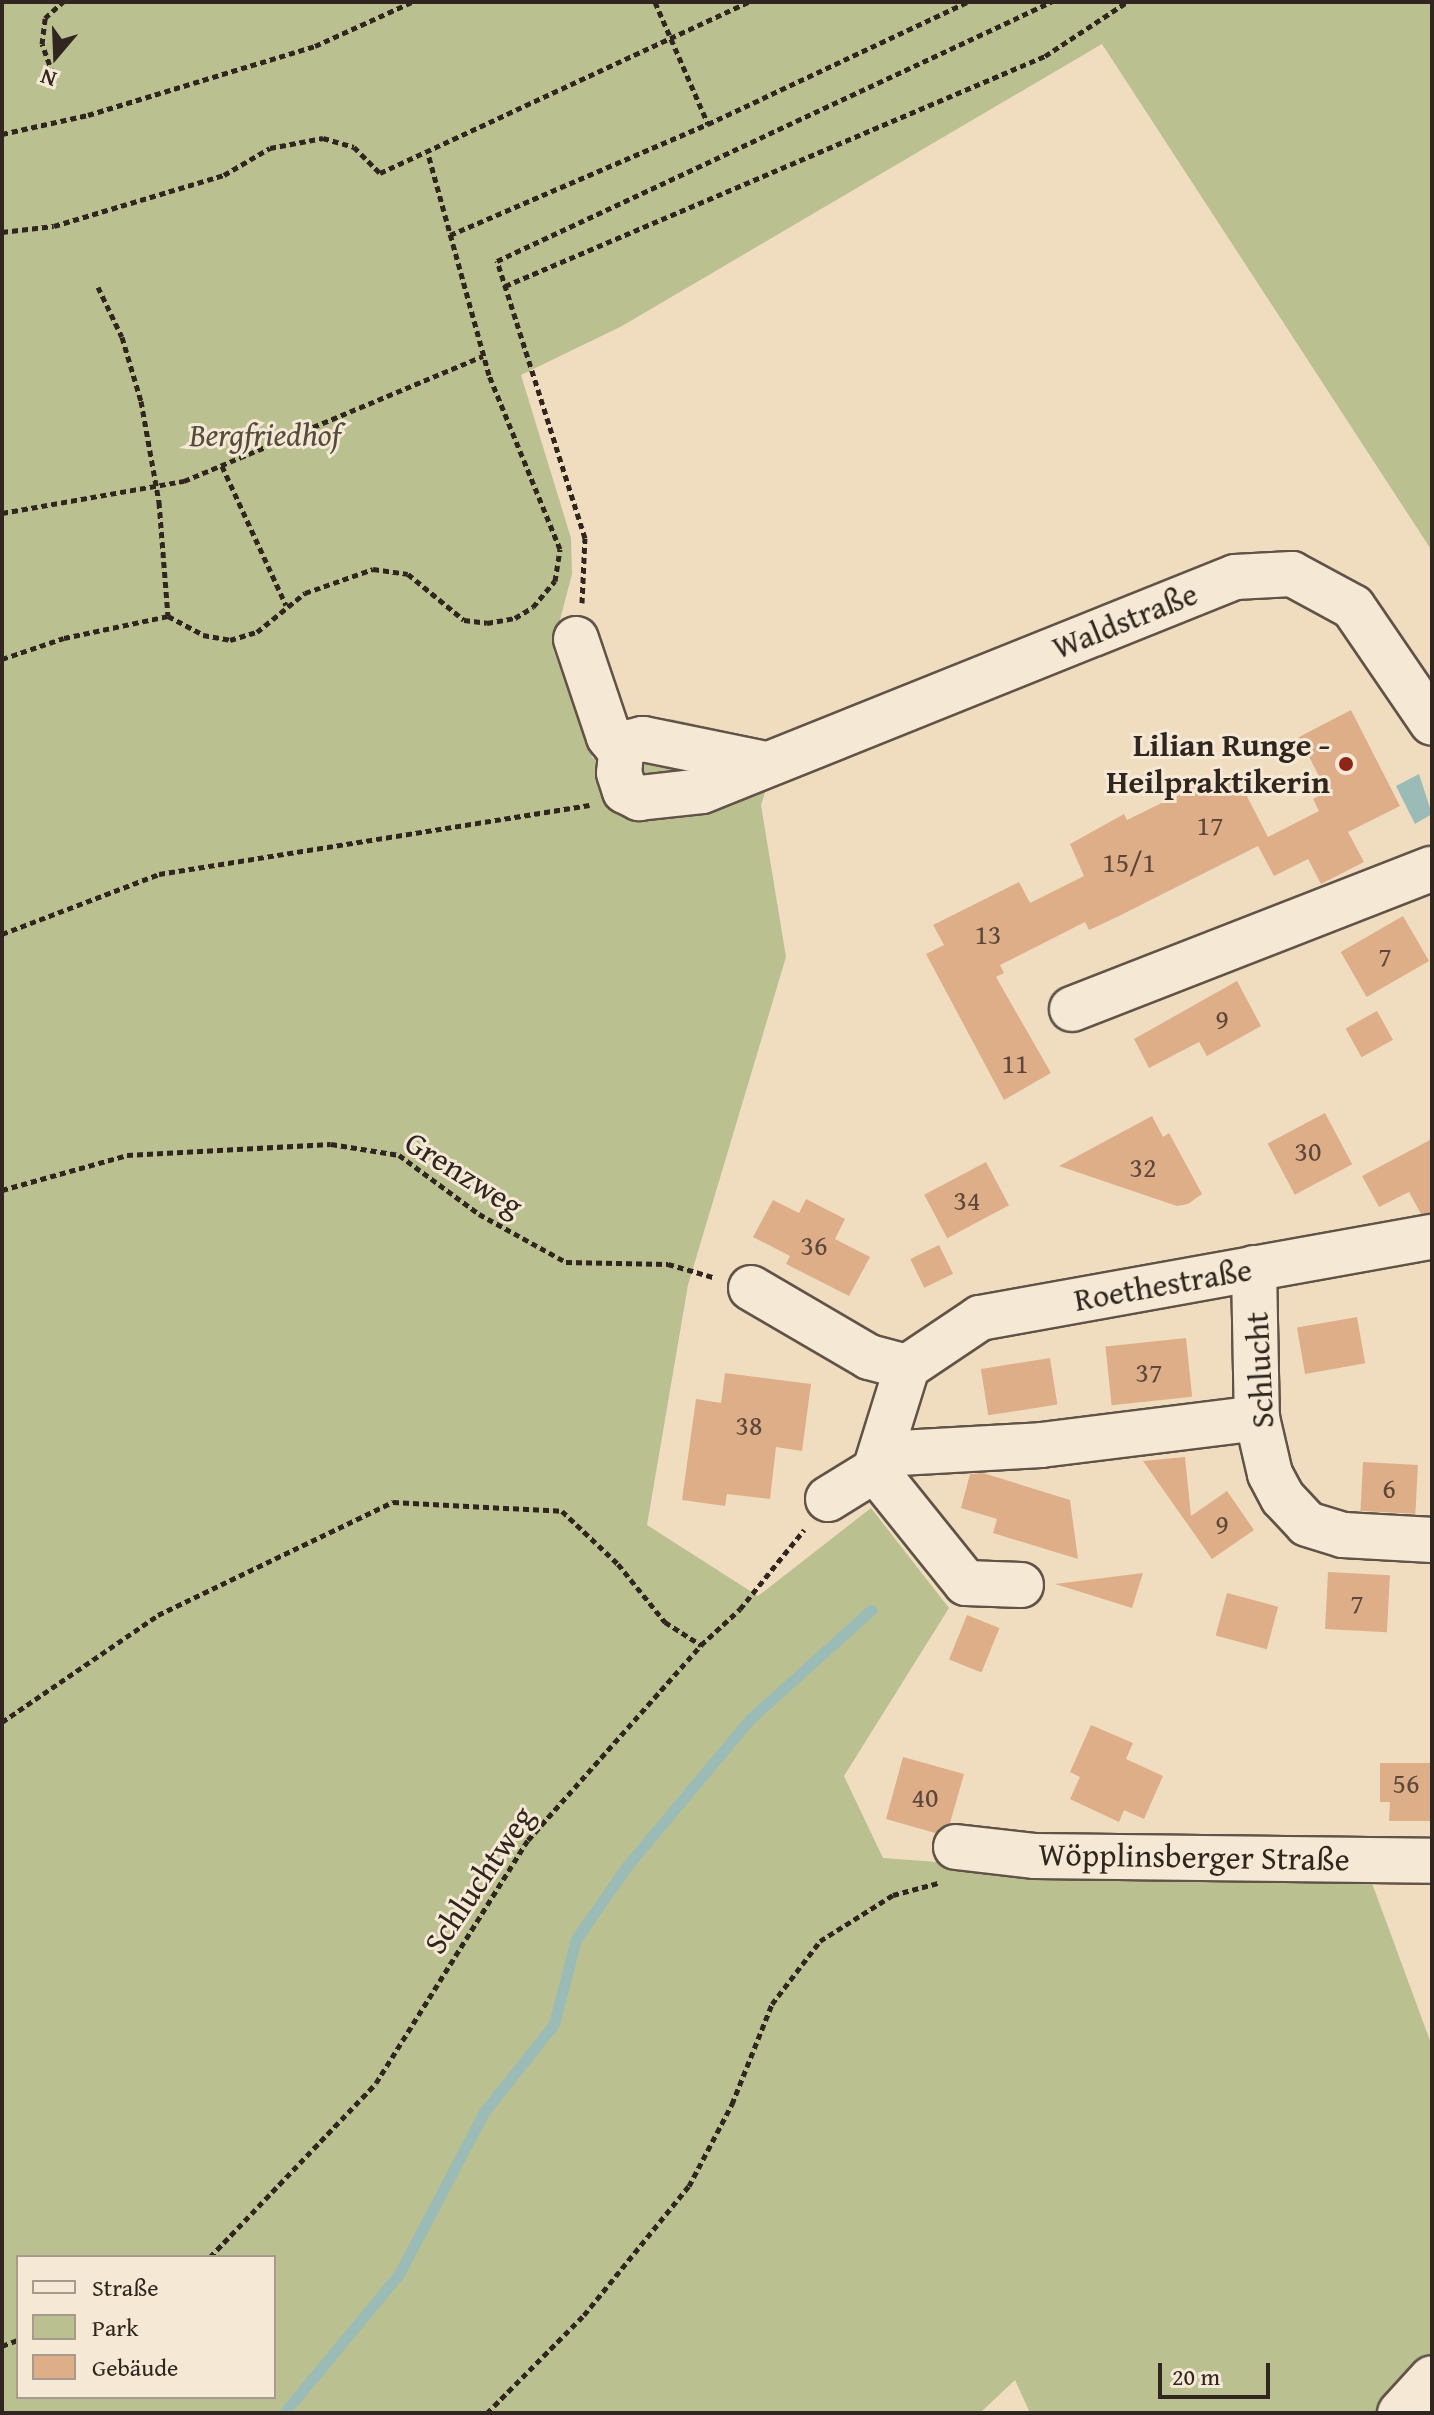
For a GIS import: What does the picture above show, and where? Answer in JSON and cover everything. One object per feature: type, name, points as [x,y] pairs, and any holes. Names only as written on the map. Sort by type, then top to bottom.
[{"type":"street","name":"Waldstraße","points":[[639,798],[702,791],[1235,577],[1292,574],[1353,607],[1432,723]]},
{"type":"street","points":[[576,639],[609,737],[621,752]]},
{"type":"street","points":[[639,798],[625,791],[619,773],[621,752],[630,742],[643,739],[766,764]]},
{"type":"street","points":[[1072,1009],[1432,869]]},
{"type":"street","name":"Roethestraße","points":[[907,1367],[980,1318],[1432,1237]]},
{"type":"street","name":"Schlucht","points":[[1254,1268],[1257,1418],[1270,1474],[1283,1498],[1307,1524],[1343,1535],[1432,1540]]},
{"type":"street","points":[[751,1288],[869,1357],[907,1367],[879,1462]]},
{"type":"street","points":[[828,1499],[879,1462],[1257,1418]]},
{"type":"street","points":[[879,1462],[966,1583],[1021,1585]]},
{"type":"street","name":"Wöpplinsberger Straße","points":[[953,1863],[1035,1856],[1432,1861]]},
{"type":"street","points":[[1400,2413],[1432,2378]]},
{"type":"path","points":[[53,74],[42,44],[45,18],[63,2]]},
{"type":"path","points":[[2,134],[88,115],[315,46],[412,2]]},
{"type":"path","points":[[655,2],[708,124]]},
{"type":"path","points":[[2,232],[54,226],[224,175],[270,148],[323,138],[354,147],[380,173],[428,154],[748,2]]},
{"type":"path","points":[[450,235],[708,124],[967,2]]},
{"type":"path","points":[[576,639],[587,576],[585,538],[497,261],[1051,2]]},
{"type":"path","points":[[505,286],[1045,56],[1127,2]]},
{"type":"path","points":[[2,659],[64,638],[168,616],[203,635],[230,640],[257,632],[286,605],[339,577],[390,567],[423,583],[464,620],[487,623],[524,612],[555,581],[560,549],[483,356],[428,154]]},
{"type":"path","points":[[98,287],[122,337],[157,487],[168,616]]},
{"type":"path","points":[[2,513],[157,487],[222,466],[483,356]]},
{"type":"path","points":[[222,466],[286,605]]},
{"type":"path","points":[[2,934],[159,874],[639,798]]},
{"type":"path","name":"Grenzweg","points":[[2,1190],[127,1155],[331,1144],[399,1155],[479,1214],[566,1262],[668,1264],[751,1288]]},
{"type":"path","name":"Schluchtweg","points":[[212,2255],[376,2083],[528,1840],[701,1645],[740,1609],[828,1499]]},
{"type":"path","points":[[2,1722],[158,1615],[393,1502],[562,1511],[618,1564],[665,1622],[701,1645]]},
{"type":"path","points":[[487,2413],[584,2315],[689,2186],[732,2104],[772,2004],[820,1941],[893,1895],[953,1863]]},
{"type":"green space","name":"Bergfriedhof","points":[[2,2],[1432,2],[1432,551],[1102,44],[622,326],[521,375],[571,538],[572,574],[560,620],[576,639],[553,649],[593,759],[627,729],[671,719],[781,743],[761,805],[786,957],[688,1285],[647,1525],[758,1596],[871,1508],[949,1608],[844,1776],[883,1858],[1144,1877],[1369,1875],[1432,2046],[1432,2384],[1422,2395],[1432,2413],[1030,2413],[1015,2380],[980,2413],[2,2413]]},
{"type":"water","points":[[1419,774],[1432,814],[1415,824],[1396,786]]},
{"type":"building","points":[[1351,710],[1400,806],[1348,832],[1364,862],[1321,884],[1308,859],[1274,876],[1258,846],[1089,930],[1085,922],[1000,965],[1004,973],[996,977],[1051,1073],[1004,1100],[926,954],[944,945],[933,925],[1019,882],[1030,903],[1084,876],[1070,844],[1124,814],[1127,820],[1200,784],[1205,794],[1237,777],[1268,837],[1319,811],[1313,799],[1327,792],[1299,737]]},
{"type":"building","points":[[1403,916],[1429,961],[1367,997],[1341,952]]},
{"type":"building","points":[[1237,981],[1261,1026],[1207,1056],[1199,1042],[1149,1068],[1134,1039]]},
{"type":"building","points":[[1377,1011],[1393,1040],[1362,1057],[1346,1028]]},
{"type":"building","points":[[1325,1113],[1352,1164],[1295,1195],[1268,1144]]},
{"type":"building","points":[[1152,1116],[1163,1137],[1169,1133],[1202,1194],[1188,1204],[1177,1206],[1059,1166]]},
{"type":"building","points":[[1432,1139],[1432,1213],[1421,1214],[1409,1192],[1379,1207],[1362,1176]]},
{"type":"building","points":[[986,1162],[1009,1205],[947,1238],[924,1195]]},
{"type":"building","points":[[806,1199],[845,1219],[835,1239],[870,1257],[849,1296],[786,1264],[790,1256],[753,1237],[773,1200],[799,1213]]},
{"type":"building","points":[[939,1245],[953,1274],[924,1288],[910,1259]]},
{"type":"building","points":[[1357,1317],[1365,1363],[1305,1374],[1297,1328]]},
{"type":"building","points":[[1186,1338],[1192,1397],[1112,1405],[1105,1346]]},
{"type":"building","points":[[1050,1358],[1057,1404],[988,1415],[981,1369]]},
{"type":"building","points":[[725,1373],[811,1384],[802,1451],[776,1447],[770,1499],[727,1494],[725,1506],[682,1500],[696,1399],[721,1403]]},
{"type":"building","points":[[1185,1457],[1191,1516],[1227,1491],[1254,1530],[1212,1559],[1143,1461]]},
{"type":"building","points":[[1363,1462],[1418,1465],[1415,1514],[1360,1511]]},
{"type":"building","points":[[983,1473],[1070,1500],[1078,1559],[993,1533],[997,1519],[961,1508],[970,1474]]},
{"type":"building","points":[[1328,1572],[1390,1575],[1387,1632],[1325,1629]]},
{"type":"building","points":[[1143,1573],[1132,1608],[1055,1584]]},
{"type":"building","points":[[1227,1593],[1278,1607],[1267,1649],[1216,1636]]},
{"type":"building","points":[[967,1615],[999,1628],[981,1673],[949,1660]]},
{"type":"building","points":[[1091,1725],[1133,1743],[1126,1759],[1163,1776],[1144,1819],[1124,1810],[1119,1822],[1070,1799],[1080,1777],[1070,1772]]},
{"type":"building","points":[[903,1757],[964,1774],[950,1823],[935,1833],[886,1819]]},
{"type":"building","points":[[1380,1763],[1432,1763],[1432,1821],[1389,1821],[1390,1802],[1380,1802]]},
{"type":"waterway","points":[[284,2413],[399,2274],[484,2112],[554,2024],[576,1939],[627,1866],[750,1719],[871,1610]]},
{"type":"place","name":"Lilian Runge - Heilpraktikerin","points":[[1346,764]]}]
